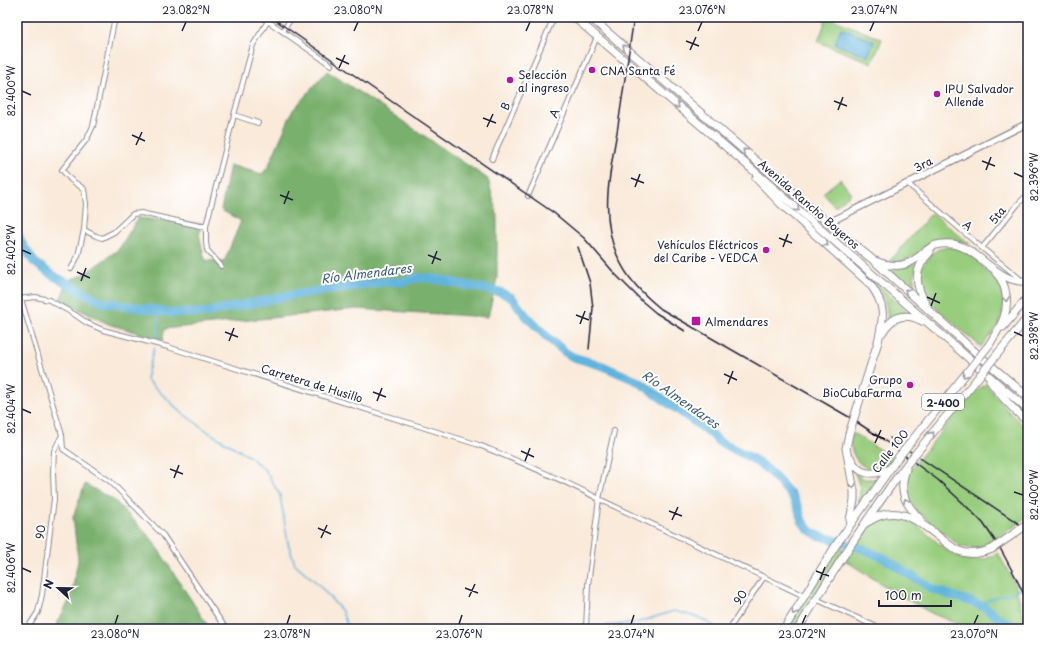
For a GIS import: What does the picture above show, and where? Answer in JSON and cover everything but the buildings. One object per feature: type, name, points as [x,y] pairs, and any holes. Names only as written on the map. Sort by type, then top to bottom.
[{"type":"highway","name":"Avenida Rancho Boyeros","points":[[574,17],[739,158],[1028,410]]},
{"type":"highway","name":"Avenida Rancho Boyeros","points":[[590,17],[873,260],[982,358],[1028,397]]},
{"type":"highway","points":[[739,158],[756,179],[781,204],[870,284],[880,298],[883,321],[846,448],[854,491],[851,518],[847,527]]},
{"type":"highway","points":[[936,317],[920,294],[917,276],[920,265],[926,256],[944,244]]},
{"type":"highway","points":[[873,260],[888,265],[906,264],[913,261],[930,247],[944,244],[956,245],[969,251],[1002,274],[1018,281],[1028,281]]},
{"type":"highway","points":[[989,265],[998,274],[1004,284],[1007,306],[1006,315],[989,344]]},
{"type":"highway","name":"Calle 100","points":[[784,629],[847,527],[889,469],[1028,297]]},
{"type":"highway","points":[[878,342],[886,326],[891,321],[904,316],[914,317],[921,320],[939,332]]},
{"type":"highway","name":"Calle 100","points":[[798,629],[846,551],[907,464],[1028,317]]},
{"type":"highway","points":[[999,352],[1017,333],[1028,325]]},
{"type":"highway","points":[[985,373],[998,392],[1015,411],[1028,422]]},
{"type":"highway","points":[[849,434],[849,455],[857,468],[872,474],[889,469]]},
{"type":"highway","points":[[907,464],[902,486],[904,497],[912,512],[953,548],[964,553],[980,554],[992,549],[1028,524]]},
{"type":"highway","points":[[864,524],[885,513],[896,513],[909,517],[931,530]]},
{"type":"street","points":[[71,269],[78,256],[84,230],[86,204],[84,189],[71,180],[62,170],[87,138],[93,126],[116,17]]},
{"type":"street","points":[[262,17],[331,65]]},
{"type":"street","points":[[283,32],[292,17]]},
{"type":"street","name":"B","points":[[492,159],[554,17]]},
{"type":"street","points":[[221,266],[207,250],[206,226],[253,45],[268,21]]},
{"type":"street","name":"A","points":[[528,196],[597,37]]},
{"type":"street","points":[[234,115],[258,123]]},
{"type":"street","name":"3ra","points":[[827,222],[834,220],[1028,123]]},
{"type":"street","name":"A","points":[[907,184],[1019,278]]},
{"type":"street","name":"5ta","points":[[982,248],[1028,194]]},
{"type":"street","points":[[84,230],[102,238],[114,232],[133,214],[141,213],[206,226]]},
{"type":"street","name":"Carretera de Husillo","points":[[19,299],[36,297],[49,300],[87,323],[103,330],[168,347],[479,445],[572,484],[599,499],[804,596]]},
{"type":"street","points":[[19,299],[62,435],[62,450],[111,482],[163,535],[226,629]]},
{"type":"street","points":[[586,629],[588,585],[599,499],[614,431]]},
{"type":"street","name":"90","points":[[27,629],[38,612],[42,595],[54,499],[54,451],[62,435]]},
{"type":"street","name":"90","points":[[731,626],[764,577]]},
{"type":"street","points":[[816,599],[881,629]]},
{"type":"green space","points":[[827,17],[882,39],[872,63],[818,42]]},
{"type":"green space","points":[[327,71],[488,179],[497,214],[497,278],[488,317],[356,309],[164,329],[163,340],[108,324],[60,300],[68,280],[83,275],[119,249],[138,218],[203,224],[199,234],[205,260],[224,262],[241,221],[221,210],[230,165],[262,174],[268,167],[293,110]]},
{"type":"green space","points":[[840,179],[851,193],[835,207],[823,193]]},
{"type":"green space","points":[[932,213],[970,244],[943,239],[929,244],[909,258],[899,262],[888,263]]},
{"type":"green space","points":[[950,247],[967,253],[974,259],[995,279],[1003,293],[1003,307],[1000,321],[981,347],[926,299],[919,281],[921,269],[931,254],[939,249]]},
{"type":"green space","points":[[919,262],[914,277],[917,293],[888,269],[898,269]]},
{"type":"green space","points":[[872,279],[907,312],[899,314],[887,322],[887,310],[884,299]]},
{"type":"green space","points":[[986,384],[1009,412],[1028,430],[1028,517],[987,545],[975,548],[961,547],[918,512],[910,501],[906,487],[908,476],[912,467],[973,394]]},
{"type":"green space","points":[[853,433],[893,458],[887,466],[874,469],[864,467],[853,454],[851,442]]},
{"type":"green space","points":[[855,473],[863,479],[877,479],[859,502],[860,488]]},
{"type":"green space","points":[[85,484],[115,501],[151,538],[210,629],[54,629],[71,597],[78,560],[73,517]]},
{"type":"green space","points":[[893,518],[906,520],[917,526],[951,553],[960,558],[981,560],[998,553],[1015,584],[1027,629],[970,629],[931,613],[891,590],[846,561],[870,526],[881,520]]},
{"type":"green space","points":[[838,546],[844,549],[794,629],[787,629]]},
{"type":"water","points":[[841,28],[874,41],[868,57],[835,44]]},
{"type":"waterway","name":"Río Almendares","points":[[17,232],[21,242],[34,262],[52,275],[102,302],[173,313],[205,313],[292,295],[383,282],[404,282],[415,278],[428,278],[500,292],[512,298],[527,317],[565,352],[573,357],[603,366],[639,382],[713,435],[718,441],[753,459],[768,470],[792,496],[798,507],[802,521],[808,529],[817,535],[856,546],[884,558],[932,589],[980,605],[1017,629]]},
{"type":"waterway","points":[[157,339],[159,311]]},
{"type":"waterway","points":[[154,348],[146,379],[182,413],[210,433],[250,457],[265,470],[280,495],[288,543],[295,564],[317,583],[342,611],[349,629]]},
{"type":"waterway","points":[[980,605],[991,599],[1014,592],[1028,584]]},
{"type":"waterway","points":[[592,627],[636,623],[674,611],[700,618],[717,629]]},
{"type":"railway","points":[[271,17],[554,213],[584,238],[616,275],[643,302],[656,313],[685,331]]},
{"type":"railway","points":[[634,17],[608,191],[609,223],[612,239],[617,255],[625,271],[642,291],[661,309],[849,417],[881,438],[938,480],[983,523],[1000,548],[1028,603]]},
{"type":"railway","points":[[578,247],[590,283],[593,308],[589,349]]},
{"type":"railway","points":[[890,438],[1028,530]]},
{"type":"place","name":"CNA Santa Fé","points":[[592,70]]},
{"type":"place","name":"Selección al ingreso","points":[[510,80]]},
{"type":"place","name":"IPU Salvador Allende","points":[[937,94]]},
{"type":"place","name":"Vehículos Eléctricos del Caribe - VEDCA","points":[[766,250]]},
{"type":"place","name":"Almendares","points":[[696,321]]},
{"type":"place","name":"Grupo BioCubaFarma","points":[[910,385]]}]
